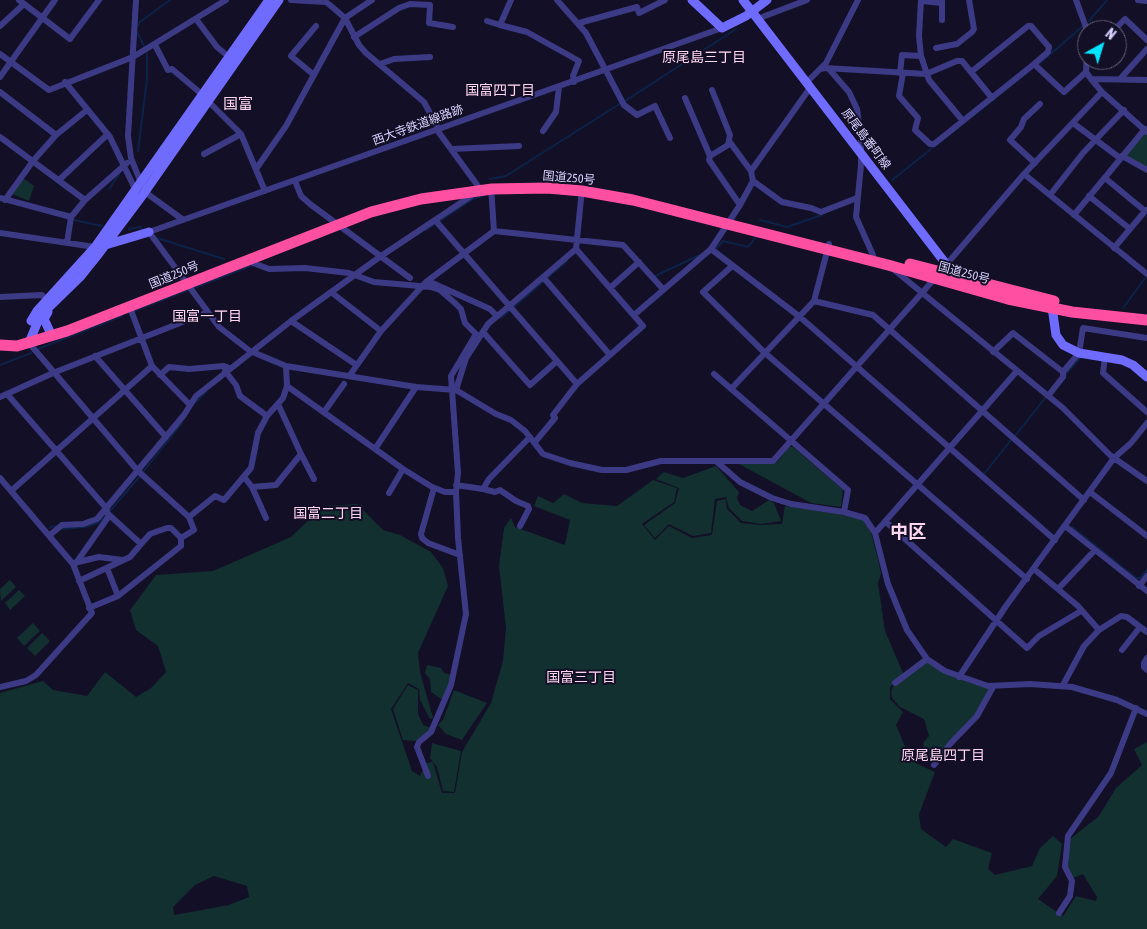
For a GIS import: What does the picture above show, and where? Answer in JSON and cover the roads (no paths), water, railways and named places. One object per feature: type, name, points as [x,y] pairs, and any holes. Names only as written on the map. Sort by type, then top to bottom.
[{"type":"highway","name":"国道250号","points":[[0,340],[30,339],[129,305],[371,208],[420,194],[491,187],[582,188],[633,194],[828,246],[888,265],[940,268],[973,289],[1052,308],[1110,318],[1147,320]]},
{"type":"highway","name":"国道250号","points":[[828,246],[940,268],[955,276],[1089,308],[1147,315]]},
{"type":"highway","name":"国道250号","points":[[0,345],[17,346],[30,339],[129,305]]},
{"type":"street","points":[[0,77],[55,0]]},
{"type":"street","points":[[0,26],[22,2],[70,39],[99,0]]},
{"type":"street","points":[[136,0],[128,136],[130,158],[141,188]]},
{"type":"street","points":[[0,54],[49,90],[65,82],[133,57],[226,0]]},
{"type":"street","points":[[205,99],[229,58],[269,0]]},
{"type":"street","points":[[30,339],[38,320],[81,276],[141,188],[279,0]]},
{"type":"street","points":[[74,563],[107,512],[140,472],[196,396],[292,322],[471,196],[472,188],[452,149],[438,130],[424,102],[366,53],[354,36],[345,18],[326,2],[291,0]]},
{"type":"street","points":[[256,169],[286,126],[345,18],[372,0]]},
{"type":"street","points":[[500,25],[511,0]]},
{"type":"street","points":[[557,0],[579,23],[622,102],[638,114],[655,106],[670,138]]},
{"type":"street","points":[[579,23],[636,7],[639,13],[665,0]]},
{"type":"street","points":[[692,0],[722,28],[755,15],[807,0]]},
{"type":"street","name":"原尾島番町線","points":[[743,0],[861,154],[940,268]]},
{"type":"street","points":[[755,15],[767,0]]},
{"type":"street","points":[[751,171],[808,85],[826,63],[858,0]]},
{"type":"street","points":[[942,20],[942,1],[922,0],[918,36],[920,56],[926,74],[963,121]]},
{"type":"street","points":[[936,48],[956,44],[972,32],[974,29],[969,0]]},
{"type":"street","points":[[1076,0],[1083,20]]},
{"type":"street","points":[[1138,0],[1147,1]]},
{"type":"street","points":[[354,36],[399,8],[410,4],[430,5],[430,24],[453,27]]},
{"type":"street","points":[[196,19],[217,47],[229,58]]},
{"type":"street","points":[[487,21],[527,32],[578,61],[573,76],[574,82]]},
{"type":"street","points":[[1127,22],[1147,40]]},
{"type":"street","points":[[314,74],[291,56],[316,26]]},
{"type":"street","points":[[920,56],[902,55],[899,96],[918,118],[914,128],[930,144],[934,144],[1034,64],[1048,52],[1049,47],[1031,26],[1028,26],[971,72]]},
{"type":"street","name":"西大寺鉄道線路跡","points":[[149,232],[606,71],[722,28]]},
{"type":"street","points":[[155,45],[168,70],[172,69],[241,134],[265,191]]},
{"type":"street","points":[[1120,79],[1147,49]]},
{"type":"street","points":[[380,64],[394,59],[430,56]]},
{"type":"street","points":[[820,69],[926,74],[957,61],[962,61],[992,98]]},
{"type":"street","points":[[1034,64],[1064,92],[1086,72],[1102,92],[1146,130],[1121,157],[1074,215]]},
{"type":"street","points":[[829,69],[856,103],[862,138],[856,217],[876,256],[1048,396],[1102,443],[1114,458],[1147,481]]},
{"type":"street","points":[[1091,79],[1147,80]]},
{"type":"street","points":[[65,82],[108,134],[124,166],[141,188],[160,205],[182,220]]},
{"type":"street","points":[[543,131],[556,112],[559,87]]},
{"type":"street","points":[[710,156],[728,145],[730,135],[712,90]]},
{"type":"street","points":[[0,92],[56,134]]},
{"type":"street","points":[[0,233],[99,247],[149,232],[208,312],[233,340],[252,353],[286,366],[416,387],[454,389],[496,414],[511,420],[532,440],[543,454],[555,459],[602,470],[626,470],[661,461],[773,461],[890,330],[922,293],[940,268],[1024,174],[1102,92]]},
{"type":"street","points":[[685,98],[710,156],[709,160],[740,205]]},
{"type":"street","points":[[1035,163],[1010,140],[1021,127],[1024,119],[1040,104]]},
{"type":"street","points":[[72,216],[2,199],[56,134],[87,110]]},
{"type":"street","points":[[1050,195],[1095,141],[1124,110]]},
{"type":"street","points":[[1073,123],[1095,141],[1147,170]]},
{"type":"street","points":[[59,180],[108,134]]},
{"type":"street","points":[[204,154],[241,134]]},
{"type":"street","points":[[2,141],[33,161],[84,200]]},
{"type":"street","points":[[634,315],[711,249],[740,205],[753,181],[751,171],[729,141]]},
{"type":"street","points":[[452,149],[519,146]]},
{"type":"street","points":[[67,243],[72,216],[84,200],[124,166],[130,158]]},
{"type":"street","points":[[1024,174],[1147,274]]},
{"type":"street","points":[[1104,178],[1146,210],[1114,248]]},
{"type":"street","points":[[295,180],[301,196],[410,278]]},
{"type":"street","points":[[753,181],[782,202],[821,212],[857,200]]},
{"type":"street","points":[[491,187],[494,231]]},
{"type":"street","points":[[454,389],[466,358],[483,332],[497,316],[544,279],[576,249],[582,188]]},
{"type":"street","points":[[1090,196],[1130,230]]},
{"type":"street","points":[[436,222],[577,384]]},
{"type":"street","points":[[350,375],[381,331],[425,283],[494,231],[623,245],[663,290]]},
{"type":"street","points":[[731,389],[814,301],[828,246]]},
{"type":"street","points":[[99,247],[33,317],[30,339],[53,373],[140,472],[190,517],[194,530],[181,538]]},
{"type":"street","points":[[483,488],[489,479],[555,418],[553,415],[577,384],[643,326],[576,249]]},
{"type":"street","points":[[711,249],[731,267],[800,317],[1055,540]]},
{"type":"street","points":[[245,258],[269,269],[305,268],[356,276],[374,282],[425,283],[490,309],[497,316]]},
{"type":"street","points":[[610,288],[639,262]]},
{"type":"street","points":[[731,267],[703,292],[765,353],[1027,579]]},
{"type":"street","points":[[955,276],[973,289]]},
{"type":"street","points":[[544,279],[610,355]]},
{"type":"street","points":[[425,283],[448,296],[461,310],[465,322],[476,334],[451,376],[454,389],[458,473],[456,488],[460,555],[466,614],[450,685],[431,732],[419,742],[417,747],[428,776]]},
{"type":"street","points":[[332,293],[381,331]]},
{"type":"street","points":[[0,297],[42,295],[47,300]]},
{"type":"street","points":[[50,332],[44,319],[57,300]]},
{"type":"street","points":[[814,301],[873,315],[1084,500]]},
{"type":"street","points":[[129,305],[152,366],[190,405]]},
{"type":"street","points":[[1052,308],[1056,335],[1063,345],[1079,353],[1105,357],[1133,365],[1147,377]]},
{"type":"street","points":[[141,544],[107,512],[56,452],[3,395],[53,373],[208,312]]},
{"type":"street","points":[[292,322],[356,364]]},
{"type":"street","points":[[1048,396],[1063,377],[1063,372],[1079,353],[1083,328],[1147,338]]},
{"type":"street","points":[[483,332],[530,385],[557,361]]},
{"type":"street","points":[[994,352],[1012,333],[1063,372]]},
{"type":"street","points":[[95,356],[166,437]]},
{"type":"street","points":[[1105,357],[1103,374],[1147,412]]},
{"type":"street","points":[[11,491],[152,366]]},
{"type":"street","points":[[160,374],[169,367],[189,369],[224,366],[240,396],[266,416]]},
{"type":"street","points":[[190,517],[215,496],[224,500],[238,483],[245,478],[251,468],[258,433],[266,416],[278,404],[287,386],[286,366]]},
{"type":"street","points":[[875,533],[1017,371]]},
{"type":"street","points":[[714,374],[793,440],[848,490],[844,512]]},
{"type":"street","points":[[324,412],[344,384]]},
{"type":"street","points":[[287,386],[374,449],[434,488],[444,492],[456,488],[483,488],[495,492],[500,490],[516,501],[528,506],[529,509],[520,526]]},
{"type":"street","points":[[374,449],[416,387]]},
{"type":"street","points":[[278,404],[314,479]]},
{"type":"street","points":[[960,677],[997,621],[1114,458],[1146,427]]},
{"type":"street","points":[[252,487],[276,485],[301,454]]},
{"type":"street","points":[[717,462],[740,482],[772,498],[791,504],[844,512],[866,518],[875,533],[888,584],[906,630],[927,658],[944,671],[993,686],[1063,685],[1117,700],[1147,714]]},
{"type":"street","points":[[389,493],[403,469]]},
{"type":"street","points":[[0,478],[11,491],[55,530],[74,563],[92,613],[36,675],[26,681],[0,687]]},
{"type":"street","points":[[245,478],[252,487],[266,518]]},
{"type":"street","points":[[434,488],[427,510],[422,538],[428,543],[460,555]]},
{"type":"street","points":[[1090,492],[1147,536]]},
{"type":"street","points":[[55,530],[92,522],[107,512]]},
{"type":"street","points":[[886,522],[1027,648],[1039,636],[1081,611]]},
{"type":"street","points":[[1065,526],[1147,591]]},
{"type":"street","points":[[79,581],[130,557],[150,534],[171,528],[181,538],[182,546],[118,596],[89,608]]},
{"type":"street","points":[[1058,589],[1095,550]]},
{"type":"street","points":[[74,563],[104,557],[124,560]]},
{"type":"street","points":[[107,568],[118,596]]},
{"type":"street","points":[[1034,569],[1058,589],[1098,630]]},
{"type":"street","points":[[1140,586],[1147,576]]},
{"type":"street","points":[[1063,685],[1084,646],[1098,630],[1121,616],[1127,617],[1147,632]]},
{"type":"street","points":[[1122,650],[1140,627]]},
{"type":"street","points":[[895,683],[927,658]]},
{"type":"street","points":[[1147,658],[1144,663],[1144,667],[1147,670]]},
{"type":"street","points":[[934,765],[951,743],[977,716],[993,686]]},
{"type":"street","points":[[1059,913],[1070,896],[1072,881],[1065,867],[1068,836],[1112,774],[1136,708]]},
{"type":"waterway","points":[[137,27],[140,22],[170,0]]},
{"type":"waterway","points":[[1090,20],[1107,0]]},
{"type":"waterway","points":[[625,101],[736,29]]},
{"type":"waterway","points":[[1040,63],[1077,31]]},
{"type":"waterway","points":[[137,32],[145,48]]},
{"type":"waterway","points":[[138,151],[147,78],[147,53]]},
{"type":"waterway","points":[[892,180],[1032,69]]},
{"type":"waterway","points":[[490,179],[506,176],[621,103]]},
{"type":"waterway","points":[[109,189],[120,173]]},
{"type":"waterway","points":[[426,230],[473,199],[483,196]]},
{"type":"waterway","points":[[760,220],[787,227],[822,215]]},
{"type":"waterway","points":[[74,220],[102,226]]},
{"type":"waterway","points":[[129,229],[140,227],[143,231]]},
{"type":"waterway","points":[[717,248],[723,241],[748,247],[756,237]]},
{"type":"waterway","points":[[157,238],[224,259]]},
{"type":"waterway","points":[[655,276],[700,255]]},
{"type":"waterway","points":[[514,307],[567,261]]},
{"type":"waterway","points":[[194,288],[253,265]]},
{"type":"waterway","points":[[1123,308],[1146,277]]},
{"type":"waterway","points":[[134,311],[188,290]]},
{"type":"waterway","points":[[501,318],[509,311]]},
{"type":"waterway","points":[[38,349],[122,316]]},
{"type":"waterway","points":[[0,365],[31,353]]},
{"type":"waterway","points":[[1066,374],[1080,358]]},
{"type":"waterway","points":[[196,402],[205,393]]},
{"type":"waterway","points":[[1015,436],[1046,397]]},
{"type":"waterway","points":[[143,472],[182,423]]},
{"type":"waterway","points":[[984,474],[1011,440]]},
{"type":"waterway","points":[[109,512],[140,476]]},
{"type":"waterway","points":[[62,529],[85,527],[98,523],[106,515]]},
{"type":"waterway","points":[[50,528],[53,526],[57,527]]},
{"type":"waterway","points":[[1072,527],[1136,578],[1140,578],[1147,570]]},
{"type":"district","name":"原尾島三丁目","points":[[704,58]]},
{"type":"district","name":"国富四丁目","points":[[500,91]]},
{"type":"district","name":"国富","points":[[238,104]]},
{"type":"district","name":"国富一丁目","points":[[207,317]]},
{"type":"district","name":"国富二丁目","points":[[328,514]]},
{"type":"district","name":"中区","points":[[908,532]]},
{"type":"district","name":"国富三丁目","points":[[581,678]]},
{"type":"district","name":"原尾島四丁目","points":[[943,756]]}]
